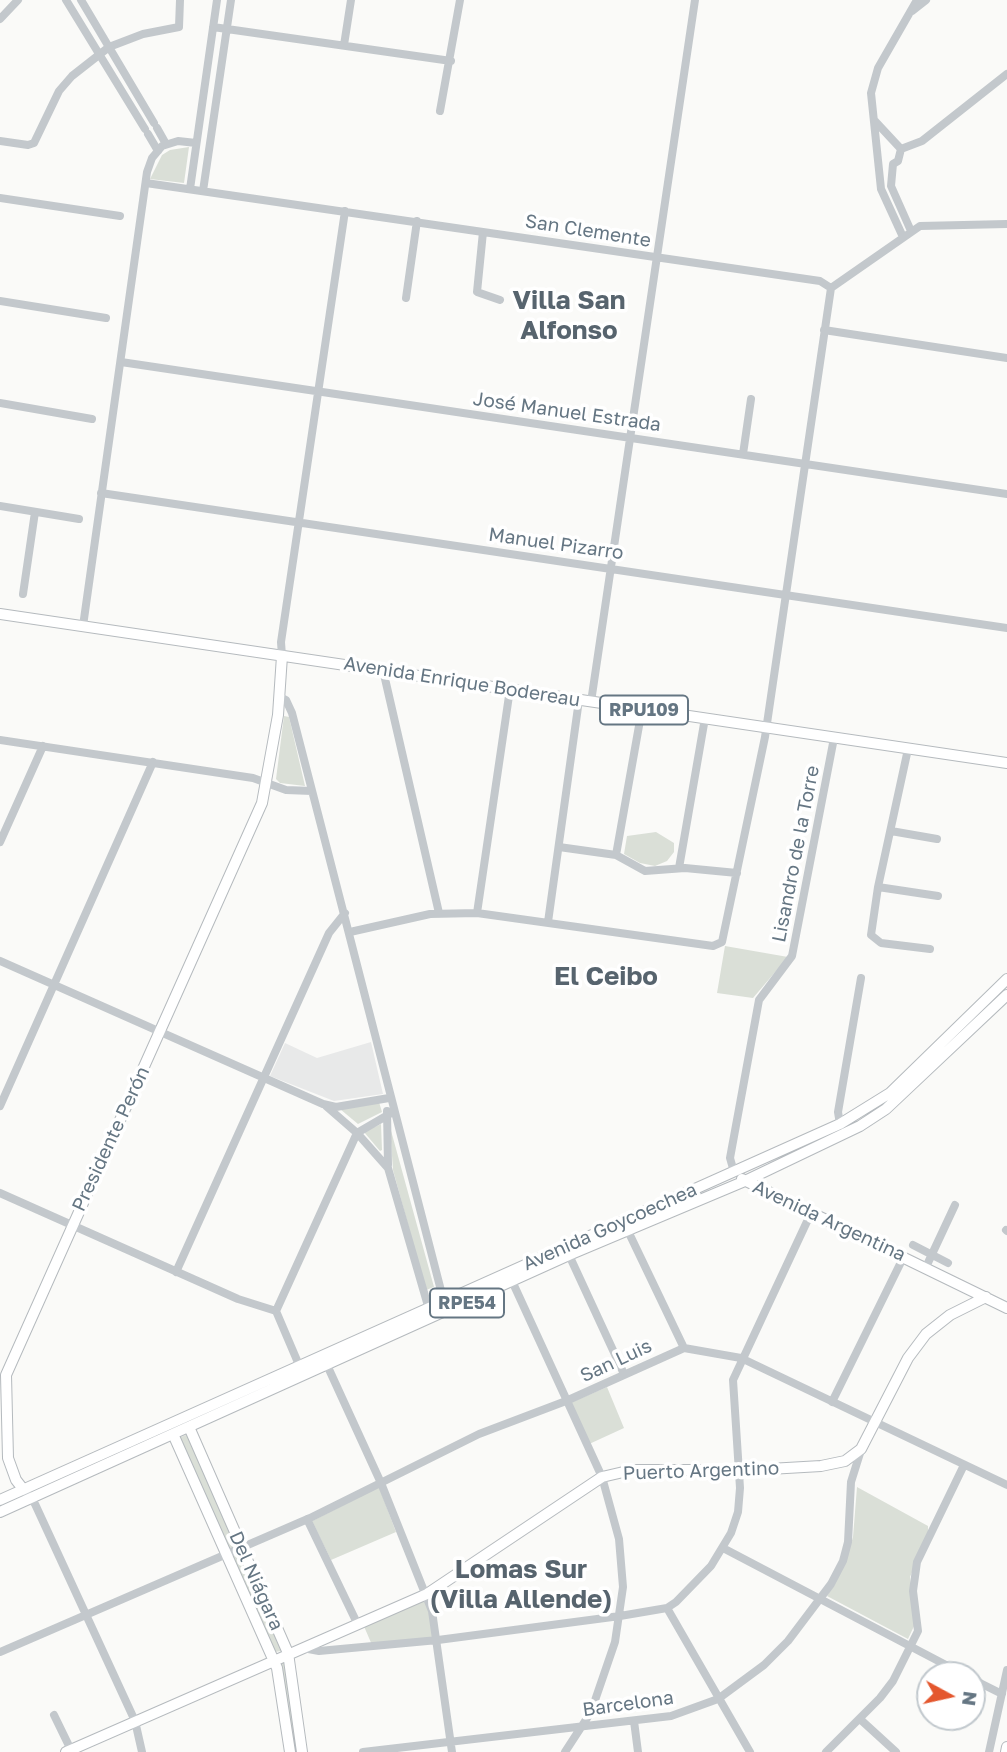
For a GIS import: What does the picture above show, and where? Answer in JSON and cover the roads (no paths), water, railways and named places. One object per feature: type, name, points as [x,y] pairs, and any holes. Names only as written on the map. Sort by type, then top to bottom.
[{"type":"main road","name":"Avenida Enrique Bodereau","points":[[0,614],[1007,763]]},
{"type":"main road","name":"Presidente Perón","points":[[23,1489],[16,1480],[8,1458],[6,1375],[262,803],[268,783],[280,697],[282,656]]},
{"type":"main road","name":"Avenida Goycoechea","points":[[31,1498],[299,1365],[840,1124],[890,1093],[1007,979]]},
{"type":"main road","name":"Avenida Goycoechea","points":[[23,1489],[327,1365],[569,1255],[745,1181],[860,1126],[886,1110],[1007,995]]},
{"type":"main road","name":"Avenida Argentina","points":[[734,1172],[745,1181],[1007,1308]]},
{"type":"main road","points":[[861,1449],[908,1358],[926,1334],[950,1315],[986,1297]]},
{"type":"main road","name":"Del Niágara","points":[[179,1426],[240,1547],[288,1653],[302,1752]]},
{"type":"main road","name":"Del Niágara","points":[[179,1426],[226,1553],[274,1659],[290,1752]]},
{"type":"main road","name":"Puerto Argentino","points":[[69,1751],[300,1647],[426,1594],[601,1477],[632,1470],[830,1465],[853,1457],[861,1449]]},
{"type":"main road","name":"RPE54","points":[[0,1500],[23,1489]]},
{"type":"main road","name":"RPE54","points":[[0,1512],[31,1498]]},
{"type":"main road","points":[[1006,1752],[1007,1747]]},
{"type":"street","points":[[0,19],[18,0]]},
{"type":"street","points":[[66,0],[158,151]]},
{"type":"street","points":[[81,0],[166,144]]},
{"type":"street","points":[[0,141],[28,145],[34,143],[59,91],[99,53],[109,47],[143,34],[179,27],[180,0]]},
{"type":"street","points":[[190,189],[217,0]]},
{"type":"street","points":[[203,191],[231,0]]},
{"type":"street","points":[[344,45],[351,0]]},
{"type":"street","points":[[440,111],[460,0]]},
{"type":"street","points":[[591,702],[659,258],[695,0]]},
{"type":"street","points":[[903,237],[881,189],[873,119],[873,79],[917,0]]},
{"type":"street","points":[[907,16],[926,0]]},
{"type":"street","points":[[213,27],[451,61]]},
{"type":"street","points":[[901,149],[922,141],[1007,74]]},
{"type":"street","points":[[873,119],[901,149]]},
{"type":"street","points":[[83,626],[150,163],[166,144],[196,143]]},
{"type":"street","points":[[893,164],[898,161],[901,149]]},
{"type":"street","points":[[878,159],[893,164]]},
{"type":"street","points":[[893,164],[892,191],[911,231]]},
{"type":"street","name":"San Clemente","points":[[146,183],[820,281],[831,288]]},
{"type":"street","points":[[0,209],[1,198],[120,216]]},
{"type":"street","points":[[282,656],[281,642],[345,211]]},
{"type":"street","points":[[406,299],[417,221]]},
{"type":"street","points":[[350,932],[439,913],[477,913],[631,936],[720,945],[725,936],[765,727],[831,288],[911,231],[925,225],[1007,224]]},
{"type":"street","points":[[483,232],[477,292],[500,300]]},
{"type":"street","points":[[0,302],[106,318]]},
{"type":"street","points":[[824,330],[1007,358]]},
{"type":"street","name":"José Manuel Estrada","points":[[121,362],[1007,494]]},
{"type":"street","points":[[743,454],[751,399]]},
{"type":"street","points":[[0,403],[92,419]]},
{"type":"street","name":"Manuel Pizarro","points":[[101,493],[1007,628]]},
{"type":"street","points":[[0,506],[79,519]]},
{"type":"street","points":[[23,594],[35,512]]},
{"type":"street","points":[[383,670],[439,913]]},
{"type":"street","points":[[477,913],[510,689]]},
{"type":"street","points":[[280,697],[286,700],[292,713],[350,932],[389,1098],[388,1168],[432,1319]]},
{"type":"street","points":[[548,922],[579,700]]},
{"type":"street","points":[[616,855],[642,709]]},
{"type":"street","points":[[680,868],[705,718]]},
{"type":"street","name":"Lisandro de la Torre","points":[[734,1172],[730,1157],[759,1000],[792,956],[834,738]]},
{"type":"street","points":[[0,740],[153,762],[268,783],[286,789],[312,791]]},
{"type":"street","points":[[0,842],[43,746]]},
{"type":"street","points":[[908,749],[878,887],[871,935],[874,940],[930,949]]},
{"type":"street","points":[[0,1106],[3,1093],[55,985],[153,762]]},
{"type":"street","points":[[891,831],[937,839]]},
{"type":"street","points":[[559,847],[616,855],[645,871],[680,868],[737,873]]},
{"type":"street","points":[[878,887],[938,896]]},
{"type":"street","points":[[176,1272],[329,933],[345,914]]},
{"type":"street","points":[[0,961],[323,1104],[337,1107],[389,1098]]},
{"type":"street","points":[[840,1124],[838,1112],[861,978]]},
{"type":"street","points":[[323,1104],[358,1133],[388,1168]]},
{"type":"street","points":[[299,1365],[276,1311],[358,1133],[390,1113]]},
{"type":"street","points":[[390,1113],[447,1312]]},
{"type":"street","points":[[0,1193],[238,1299],[276,1311]]},
{"type":"street","name":"Avenida Argentina","points":[[926,1267],[955,1205]]},
{"type":"street","points":[[300,1647],[319,1651],[438,1640],[667,1608],[710,1566],[723,1548],[738,1512],[740,1469],[732,1390],[741,1358],[811,1213]]},
{"type":"street","points":[[628,1231],[684,1349],[741,1358],[1007,1485]]},
{"type":"street","name":"Avenida Argentina","points":[[914,1245],[948,1263]]},
{"type":"street","points":[[569,1255],[624,1374]]},
{"type":"street","points":[[832,1402],[904,1256]]},
{"type":"street","points":[[512,1281],[601,1477],[619,1539],[623,1587],[620,1616],[608,1670],[582,1726],[565,1752]]},
{"type":"street","points":[[425,1294],[440,1289]]},
{"type":"street","name":"San Luis","points":[[226,1553],[307,1519],[479,1434],[566,1401],[684,1349]]},
{"type":"street","points":[[327,1365],[381,1483],[426,1594],[438,1640],[452,1752]]},
{"type":"street","name":"Barcelona","points":[[363,1752],[671,1716],[718,1699],[764,1665],[788,1641],[821,1598],[846,1551],[851,1482],[861,1449]]},
{"type":"street","points":[[0,1450],[8,1458]]},
{"type":"street","points":[[826,1752],[861,1720],[893,1681],[911,1646],[919,1623],[913,1591],[917,1562],[964,1465]]},
{"type":"street","name":"Presidente Perón","points":[[23,1489],[31,1498],[135,1721],[142,1752]]},
{"type":"street","points":[[307,1519],[357,1623]]},
{"type":"street","points":[[723,1548],[939,1661]]},
{"type":"street","points":[[0,1652],[226,1553]]},
{"type":"street","points":[[667,1608],[750,1752]]},
{"type":"street","points":[[989,1752],[1007,1670]]},
{"type":"street","points":[[986,1686],[1002,1695]]},
{"type":"street","points":[[54,1715],[69,1751]]},
{"type":"street","points":[[861,1720],[897,1752]]},
{"type":"street","points":[[634,1721],[638,1752]]},
{"type":"district","name":"Villa San Alfonso","points":[[569,316]]},
{"type":"district","name":"El Ceibo","points":[[606,977]]},
{"type":"district","name":"Lomas Sur (Villa Allende)","points":[[521,1585]]}]
